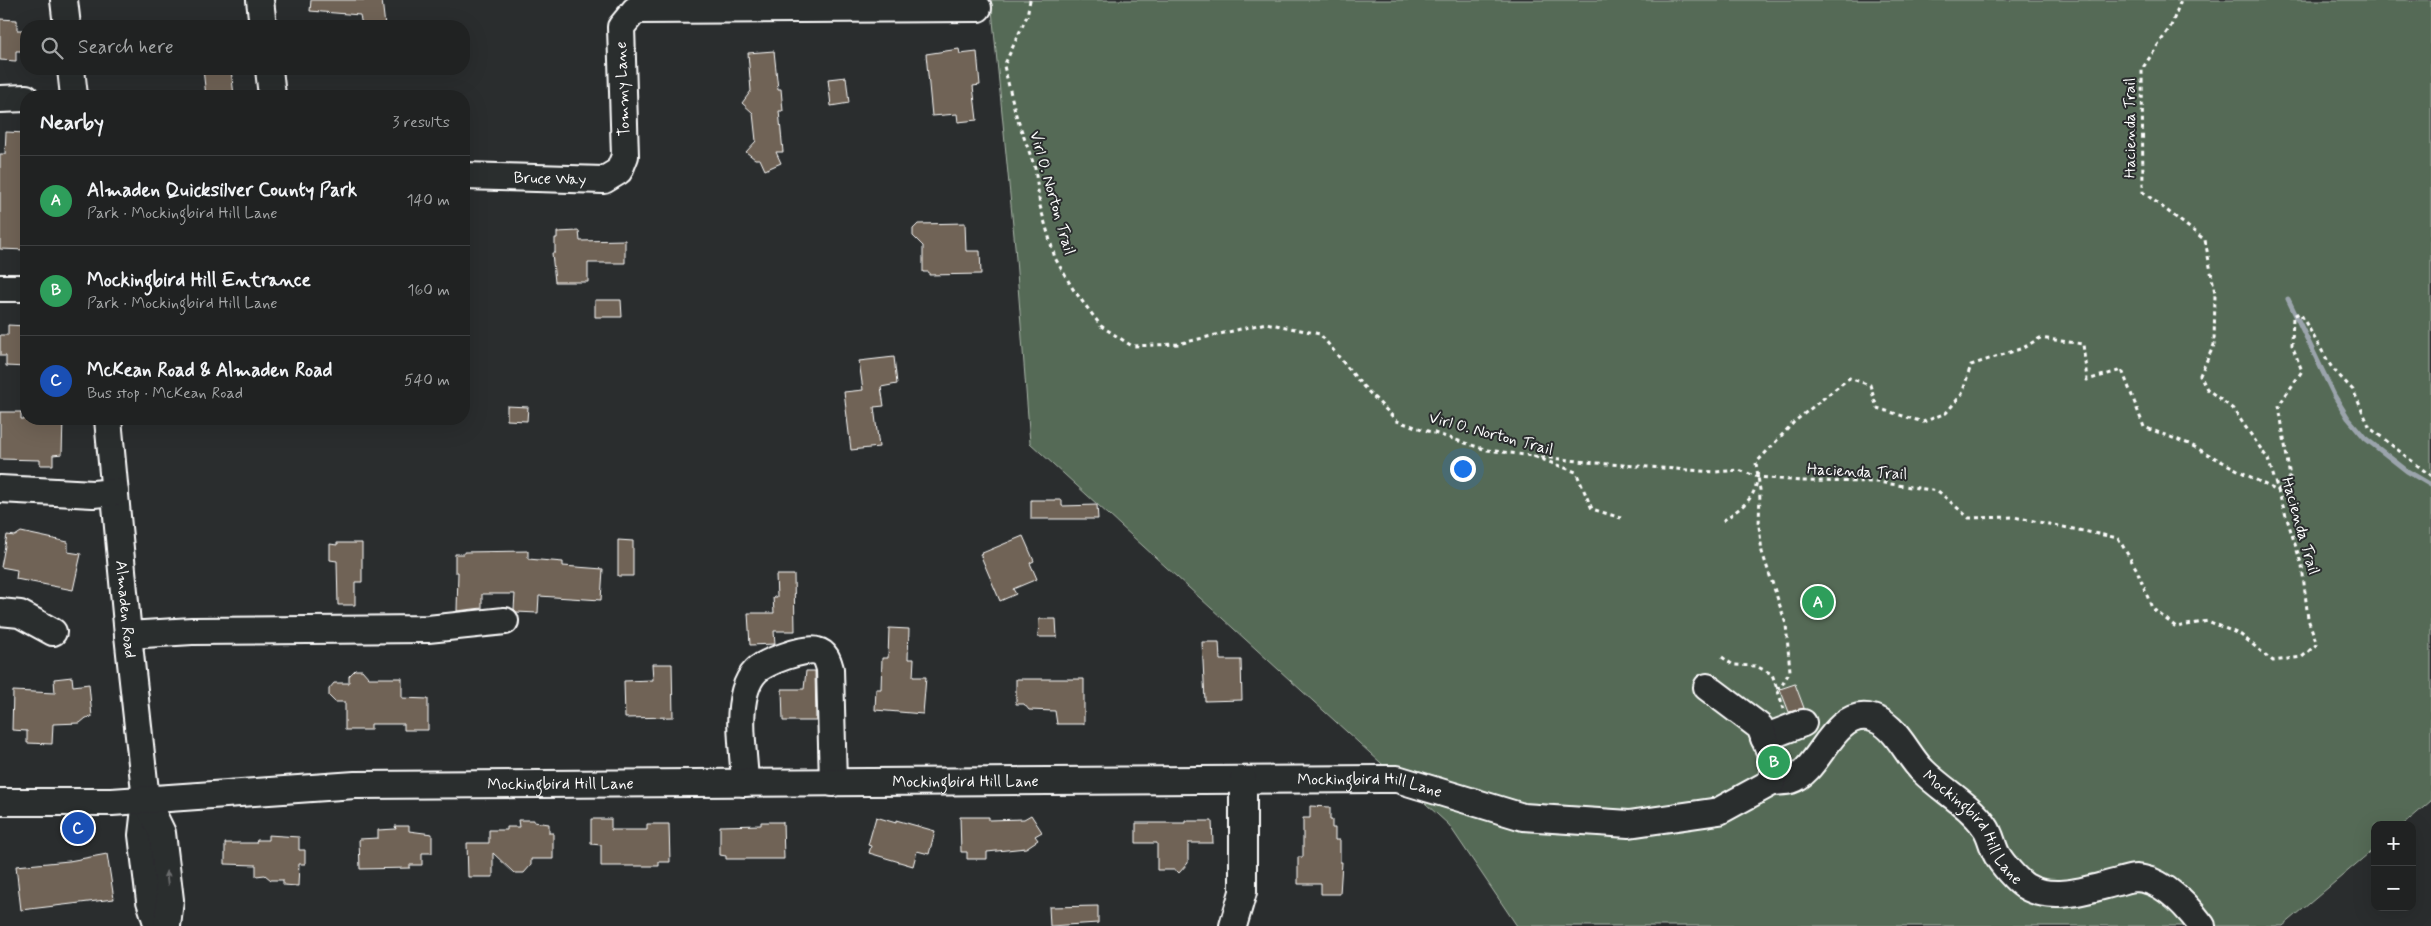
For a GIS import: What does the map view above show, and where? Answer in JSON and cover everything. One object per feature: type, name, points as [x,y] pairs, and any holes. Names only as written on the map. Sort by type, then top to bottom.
[{"type":"street","points":[[64,0],[66,20]]},
{"type":"street","points":[[260,0],[262,20]]},
{"type":"street","name":"Tommy Lane","points":[[625,156],[621,27],[636,10],[666,8],[978,8]]},
{"type":"street","points":[[68,90],[70,75]]},
{"type":"street","points":[[270,75],[271,90]]},
{"type":"street","points":[[0,98],[20,98]]},
{"type":"street","name":"Bruce Way","points":[[470,176],[604,180],[619,171],[625,156]]},
{"type":"street","points":[[0,288],[20,288]]},
{"type":"street","name":"Almaden Road","points":[[109,425],[128,635],[146,800],[142,835],[150,901],[158,926]]},
{"type":"street","points":[[0,489],[93,494],[115,492]]},
{"type":"street","points":[[0,612],[20,614],[53,632]]},
{"type":"street","points":[[128,635],[192,631],[428,629],[506,620]]},
{"type":"street","points":[[745,783],[742,718],[745,691],[750,680],[758,669],[809,650],[817,650],[822,654],[827,659],[830,669],[833,782]]},
{"type":"street","points":[[1707,687],[1760,727],[1774,762],[1772,782]]},
{"type":"street","name":"Mockingbird Hill Lane","points":[[0,802],[78,804],[355,785],[1397,779],[1523,817],[1629,824],[1719,811],[1772,782],[1792,780],[1802,773],[1827,741],[1853,720],[1865,716],[1889,728],[1923,771],[1968,807],[1986,828],[1997,856],[2025,886],[2044,892],[2071,893],[2136,878],[2151,882],[2180,900],[2202,926]]},
{"type":"street","points":[[1764,738],[1797,725]]},
{"type":"street","points":[[1233,926],[1243,892],[1243,780]]},
{"type":"street","name":"Almaden Road","points":[[146,800],[162,833],[170,900],[167,926]]},
{"type":"path","name":"Virl O. Norton Trail","points":[[1030,0],[1027,16],[1004,66],[1016,115],[1035,168],[1040,206],[1055,258],[1073,289],[1101,326],[1132,346],[1178,344],[1266,324],[1320,334],[1361,384],[1397,421],[1487,450],[1533,456],[1576,472],[1592,509],[1621,518]]},
{"type":"path","name":"Hacienda Trail","points":[[1758,477],[1801,481],[1877,482],[1938,491],[1969,518],[2014,516],[2118,538],[2137,570],[2152,608],[2176,627],[2208,621],[2241,634],[2273,661],[2302,658],[2317,644],[2308,620],[2302,566],[2268,459],[2232,409],[2206,389],[2200,375],[2214,345],[2215,293],[2206,240],[2143,192],[2142,69],[2171,26],[2181,0]]},
{"type":"path","points":[[1776,688],[1781,687],[1790,671],[1786,624],[1762,552],[1759,526],[1760,490],[1756,463],[1762,454],[1794,422],[1849,378],[1870,385],[1877,408],[1924,422],[1946,413],[1962,394],[1971,365],[2023,348],[2040,338],[2083,344],[2087,380],[2122,370],[2144,427],[2189,444],[2277,491],[2290,478],[2279,406],[2302,371],[2292,345],[2293,316],[2300,314],[2332,368],[2354,390],[2370,428],[2431,476]]},
{"type":"path","points":[[1533,456],[1596,463],[1705,471],[1739,470],[1758,477]]},
{"type":"path","points":[[1723,521],[1756,492],[1758,477]]},
{"type":"path","points":[[1722,657],[1733,665],[1756,666],[1772,674],[1776,688],[1797,725]]},
{"type":"green space","points":[[991,0],[2431,0],[2431,801],[2408,821],[2371,821],[2371,851],[2283,926],[1517,926],[1449,825],[1030,443],[1015,246]]},
{"type":"building","points":[[311,0],[382,0],[384,20],[361,20],[360,15],[310,11]]},
{"type":"building","points":[[0,19],[17,20],[17,30],[20,30],[20,51],[16,51],[16,61],[0,60]]},
{"type":"building","points":[[959,49],[960,54],[977,52],[980,85],[973,86],[977,120],[958,122],[957,114],[932,116],[926,54]]},
{"type":"building","points":[[774,51],[778,89],[781,89],[783,111],[779,111],[783,152],[776,152],[781,163],[765,170],[760,159],[755,159],[746,152],[756,141],[753,113],[742,103],[751,91],[748,53]]},
{"type":"building","points":[[204,75],[232,75],[233,90],[205,90]]},
{"type":"building","points":[[846,77],[849,103],[831,106],[828,79]]},
{"type":"building","points":[[6,132],[20,133],[20,250],[0,249],[0,154],[5,154]]},
{"type":"building","points":[[965,223],[966,251],[980,251],[981,274],[929,275],[929,272],[923,272],[923,246],[913,236],[913,229],[918,224]]},
{"type":"building","points":[[579,231],[580,241],[625,240],[625,263],[588,263],[588,282],[555,282],[552,253],[555,253],[557,232]]},
{"type":"building","points":[[595,300],[621,300],[622,317],[595,317]]},
{"type":"building","points":[[8,325],[20,326],[20,367],[6,366],[6,356],[0,356],[0,335],[8,335]]},
{"type":"building","points":[[894,357],[897,384],[881,387],[884,406],[874,407],[879,447],[851,450],[844,392],[863,390],[859,361]]},
{"type":"building","points":[[507,406],[528,407],[527,421],[507,420]]},
{"type":"building","points":[[0,412],[20,412],[20,425],[63,425],[62,454],[53,455],[53,465],[40,465],[40,460],[0,459]]},
{"type":"building","points":[[1031,500],[1062,500],[1062,506],[1097,505],[1098,519],[1031,519]]},
{"type":"building","points":[[21,532],[68,542],[68,552],[81,554],[73,590],[16,579],[17,570],[1,567],[7,535],[15,536]]},
{"type":"building","points":[[1023,536],[1034,561],[1030,563],[1037,579],[1013,589],[1016,594],[1000,601],[980,554]]},
{"type":"building","points":[[618,540],[633,541],[633,576],[618,576]]},
{"type":"building","points":[[337,543],[362,543],[362,582],[355,582],[355,605],[338,605],[337,561],[330,560],[330,544],[337,545]]},
{"type":"building","points":[[528,551],[528,559],[563,562],[563,566],[603,569],[601,600],[539,596],[538,613],[516,612],[514,609],[515,594],[482,594],[482,608],[457,611],[458,572],[455,572],[455,554],[464,554],[464,552]]},
{"type":"building","points":[[776,575],[794,575],[795,631],[774,631],[775,644],[750,645],[748,613],[774,613],[773,597],[777,597]]},
{"type":"building","points":[[1039,619],[1056,619],[1057,637],[1038,637]]},
{"type":"building","points":[[889,628],[909,629],[908,659],[914,659],[913,677],[926,677],[923,714],[875,710],[876,689],[881,689],[882,658],[888,658]]},
{"type":"building","points":[[1202,642],[1219,642],[1220,660],[1241,660],[1242,700],[1205,701]]},
{"type":"building","points":[[652,664],[672,664],[673,717],[625,718],[624,681],[653,680]]},
{"type":"building","points":[[355,670],[362,670],[369,678],[402,678],[402,698],[428,699],[428,730],[404,730],[404,724],[371,724],[371,730],[345,730],[345,702],[335,702],[329,696],[329,689],[334,683],[349,683],[349,676]]},
{"type":"building","points":[[806,671],[815,671],[816,721],[783,721],[782,689],[804,689]]},
{"type":"building","points":[[72,677],[73,686],[89,684],[92,717],[86,718],[80,723],[53,724],[52,744],[27,743],[27,731],[12,730],[13,691],[55,693],[54,679]]},
{"type":"building","points":[[1016,679],[1084,679],[1084,724],[1057,724],[1055,711],[1029,710],[1024,704],[1016,704]]},
{"type":"building","points":[[1795,684],[1804,708],[1789,712],[1780,689]]},
{"type":"building","points":[[1310,806],[1330,807],[1330,820],[1332,820],[1332,828],[1335,828],[1335,840],[1340,840],[1340,862],[1342,862],[1340,894],[1321,894],[1321,884],[1298,884],[1298,857],[1303,857],[1303,818],[1310,818]]},
{"type":"building","points":[[1031,815],[1042,832],[1035,836],[1038,840],[1026,848],[987,852],[987,859],[967,859],[967,852],[961,852],[960,817],[989,817],[989,820],[1024,819]]},
{"type":"building","points":[[876,817],[896,823],[896,820],[935,831],[929,854],[917,851],[913,866],[869,853],[871,846],[868,845]]},
{"type":"building","points":[[591,819],[611,819],[611,830],[647,830],[647,824],[669,824],[670,862],[659,862],[659,866],[601,866],[601,845],[591,844]]},
{"type":"building","points":[[518,820],[534,820],[534,822],[549,824],[549,833],[553,833],[553,859],[531,859],[531,865],[524,873],[514,873],[493,853],[493,877],[468,877],[467,843],[489,843],[489,830],[507,830],[507,827],[519,827]]},
{"type":"building","points":[[1185,821],[1212,821],[1213,843],[1188,843],[1188,863],[1179,873],[1176,870],[1157,870],[1157,843],[1136,843],[1136,823],[1185,823]]},
{"type":"building","points":[[761,822],[783,822],[784,859],[726,859],[726,856],[720,855],[720,826],[761,825]]},
{"type":"building","points":[[395,826],[409,826],[409,831],[432,834],[432,853],[422,853],[422,865],[410,865],[410,868],[360,869],[359,839],[378,838],[378,830],[396,829]]},
{"type":"building","points":[[268,835],[299,837],[299,850],[305,850],[305,864],[299,864],[298,886],[283,885],[283,880],[271,880],[265,875],[256,876],[256,865],[225,864],[225,843],[256,843],[257,840],[268,840]]},
{"type":"building","points":[[107,854],[114,899],[21,910],[16,866],[69,861]]},
{"type":"building","points":[[1098,906],[1098,923],[1050,926],[1049,907]]},
{"type":"waterway","points":[[2288,299],[2334,395],[2348,418],[2365,438],[2407,471],[2431,485]]},
{"type":"place","name":"Almaden Quicksilver County Park","points":[[1818,602]]},
{"type":"place","name":"Mockingbird Hill Entrance","points":[[1774,762]]},
{"type":"place","name":"McKean Road & Almaden Road","points":[[78,828]]}]
